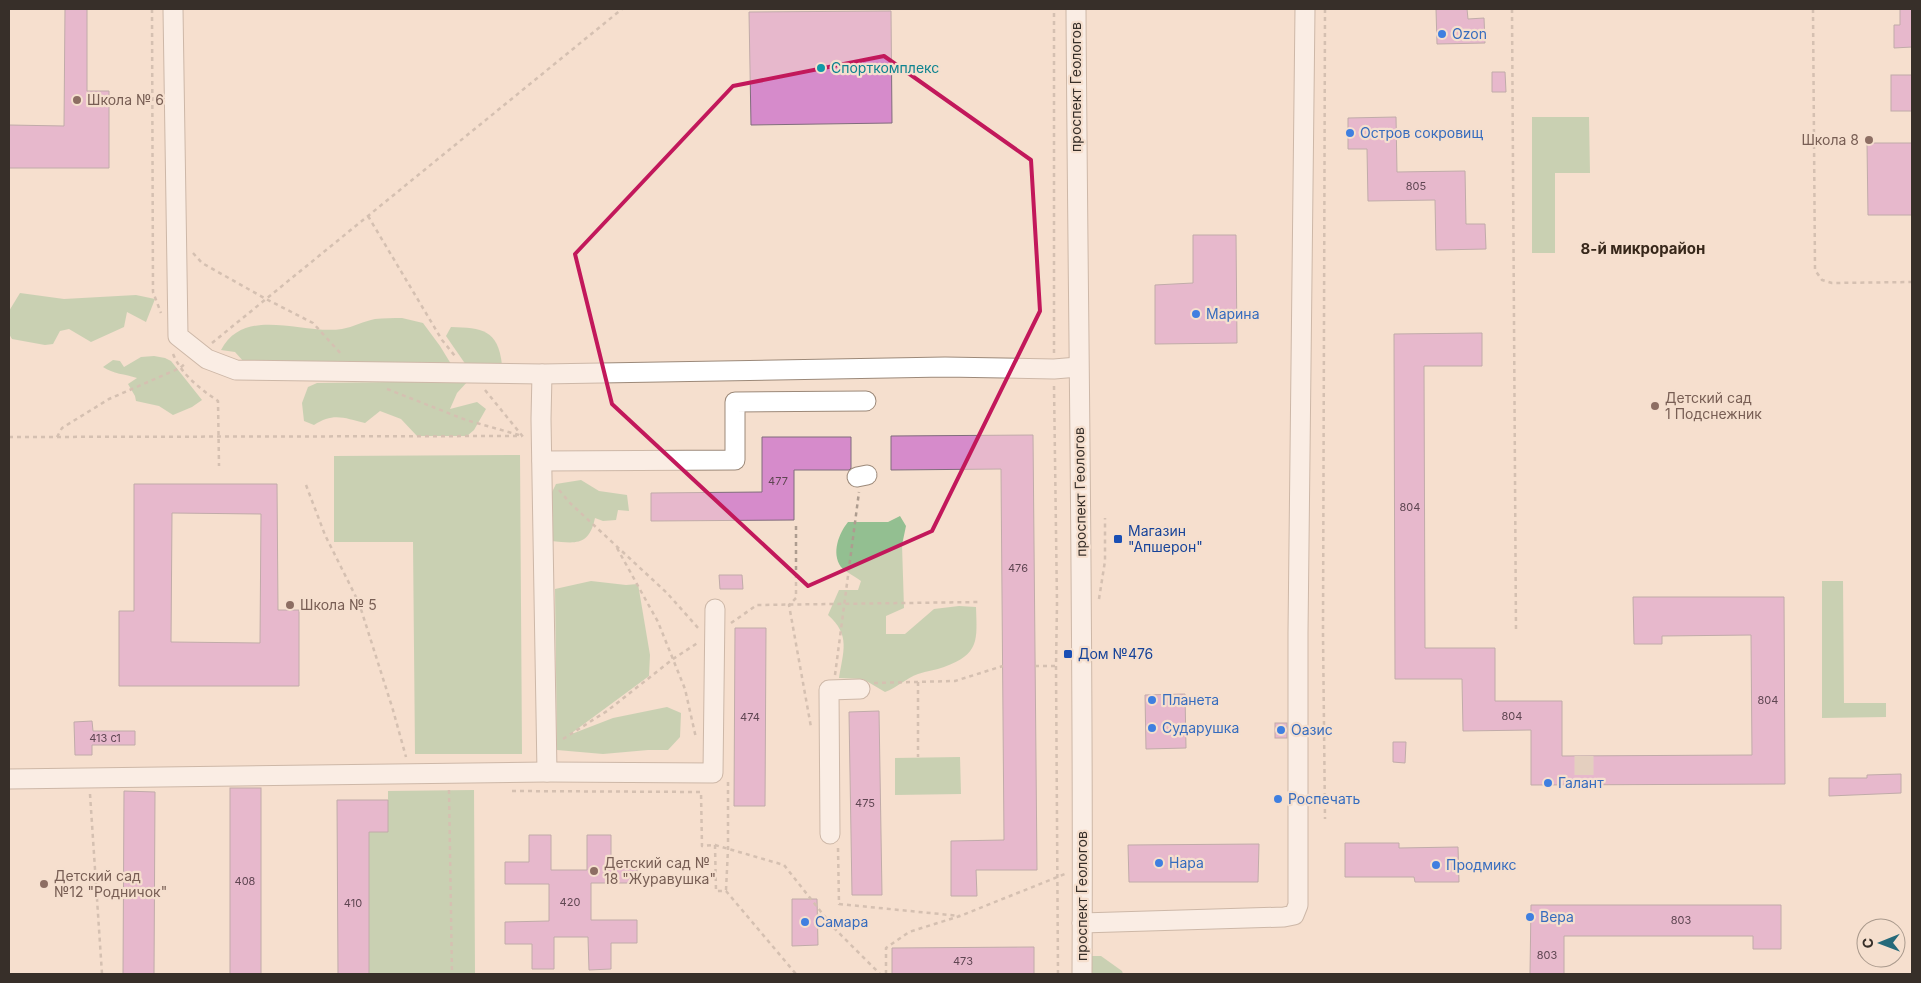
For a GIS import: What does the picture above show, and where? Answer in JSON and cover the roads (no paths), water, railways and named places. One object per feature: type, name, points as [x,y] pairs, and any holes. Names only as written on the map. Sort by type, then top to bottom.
[{"type":"street","points":[[173,9],[178,336],[206,359],[236,370],[542,374],[946,367],[1054,369],[1078,367]]},
{"type":"street","name":"проспект Геологов","points":[[1076,9],[1078,367],[1082,602],[1082,974]]},
{"type":"street","points":[[1082,923],[1284,917],[1294,915],[1298,905],[1305,9]]},
{"type":"street","points":[[542,374],[547,772]]},
{"type":"street","points":[[542,461],[736,460],[735,402],[866,400]]},
{"type":"street","points":[[9,779],[547,772],[713,773],[710,636],[714,609]]},
{"type":"street","points":[[834,840],[829,690],[866,686]]},
{"type":"tunnel","points":[[1584,756],[1584,784]]},
{"type":"place","name":"Ozon","points":[[1442,34]]},
{"type":"place","name":"Спорткомплекс","points":[[821,68]]},
{"type":"place","name":"Школа № 6","points":[[77,100]]},
{"type":"place","name":"Остров сокровищ","points":[[1350,133]]},
{"type":"place","name":"Школа 8","points":[[1869,140]]},
{"type":"place","name":"Марина","points":[[1196,314]]},
{"type":"place","name":"Детский сад 1 Подснежник","points":[[1655,406]]},
{"type":"place","name":"Магазин \"Апшерон\"","points":[[1118,539]]},
{"type":"place","name":"Школа № 5","points":[[290,605]]},
{"type":"place","name":"Дом №476","points":[[1068,654]]},
{"type":"place","name":"Планета","points":[[1152,700]]},
{"type":"place","name":"Сударушка","points":[[1152,728]]},
{"type":"place","name":"Оазис","points":[[1281,730]]},
{"type":"place","name":"Галант","points":[[1548,783]]},
{"type":"place","name":"Роспечать","points":[[1278,799]]},
{"type":"place","name":"Нара","points":[[1159,863]]},
{"type":"place","name":"Продмикс","points":[[1436,865]]},
{"type":"place","name":"Детский сад № 18 \"Журавушка\"","points":[[594,871]]},
{"type":"place","name":"Детский сад №12 \"Родничок\"","points":[[44,884]]},
{"type":"place","name":"Вера","points":[[1530,917]]},
{"type":"place","name":"Самара","points":[[805,922]]},
{"type":"district","name":"8-й микрорайон","points":[[1643,249]]}]
